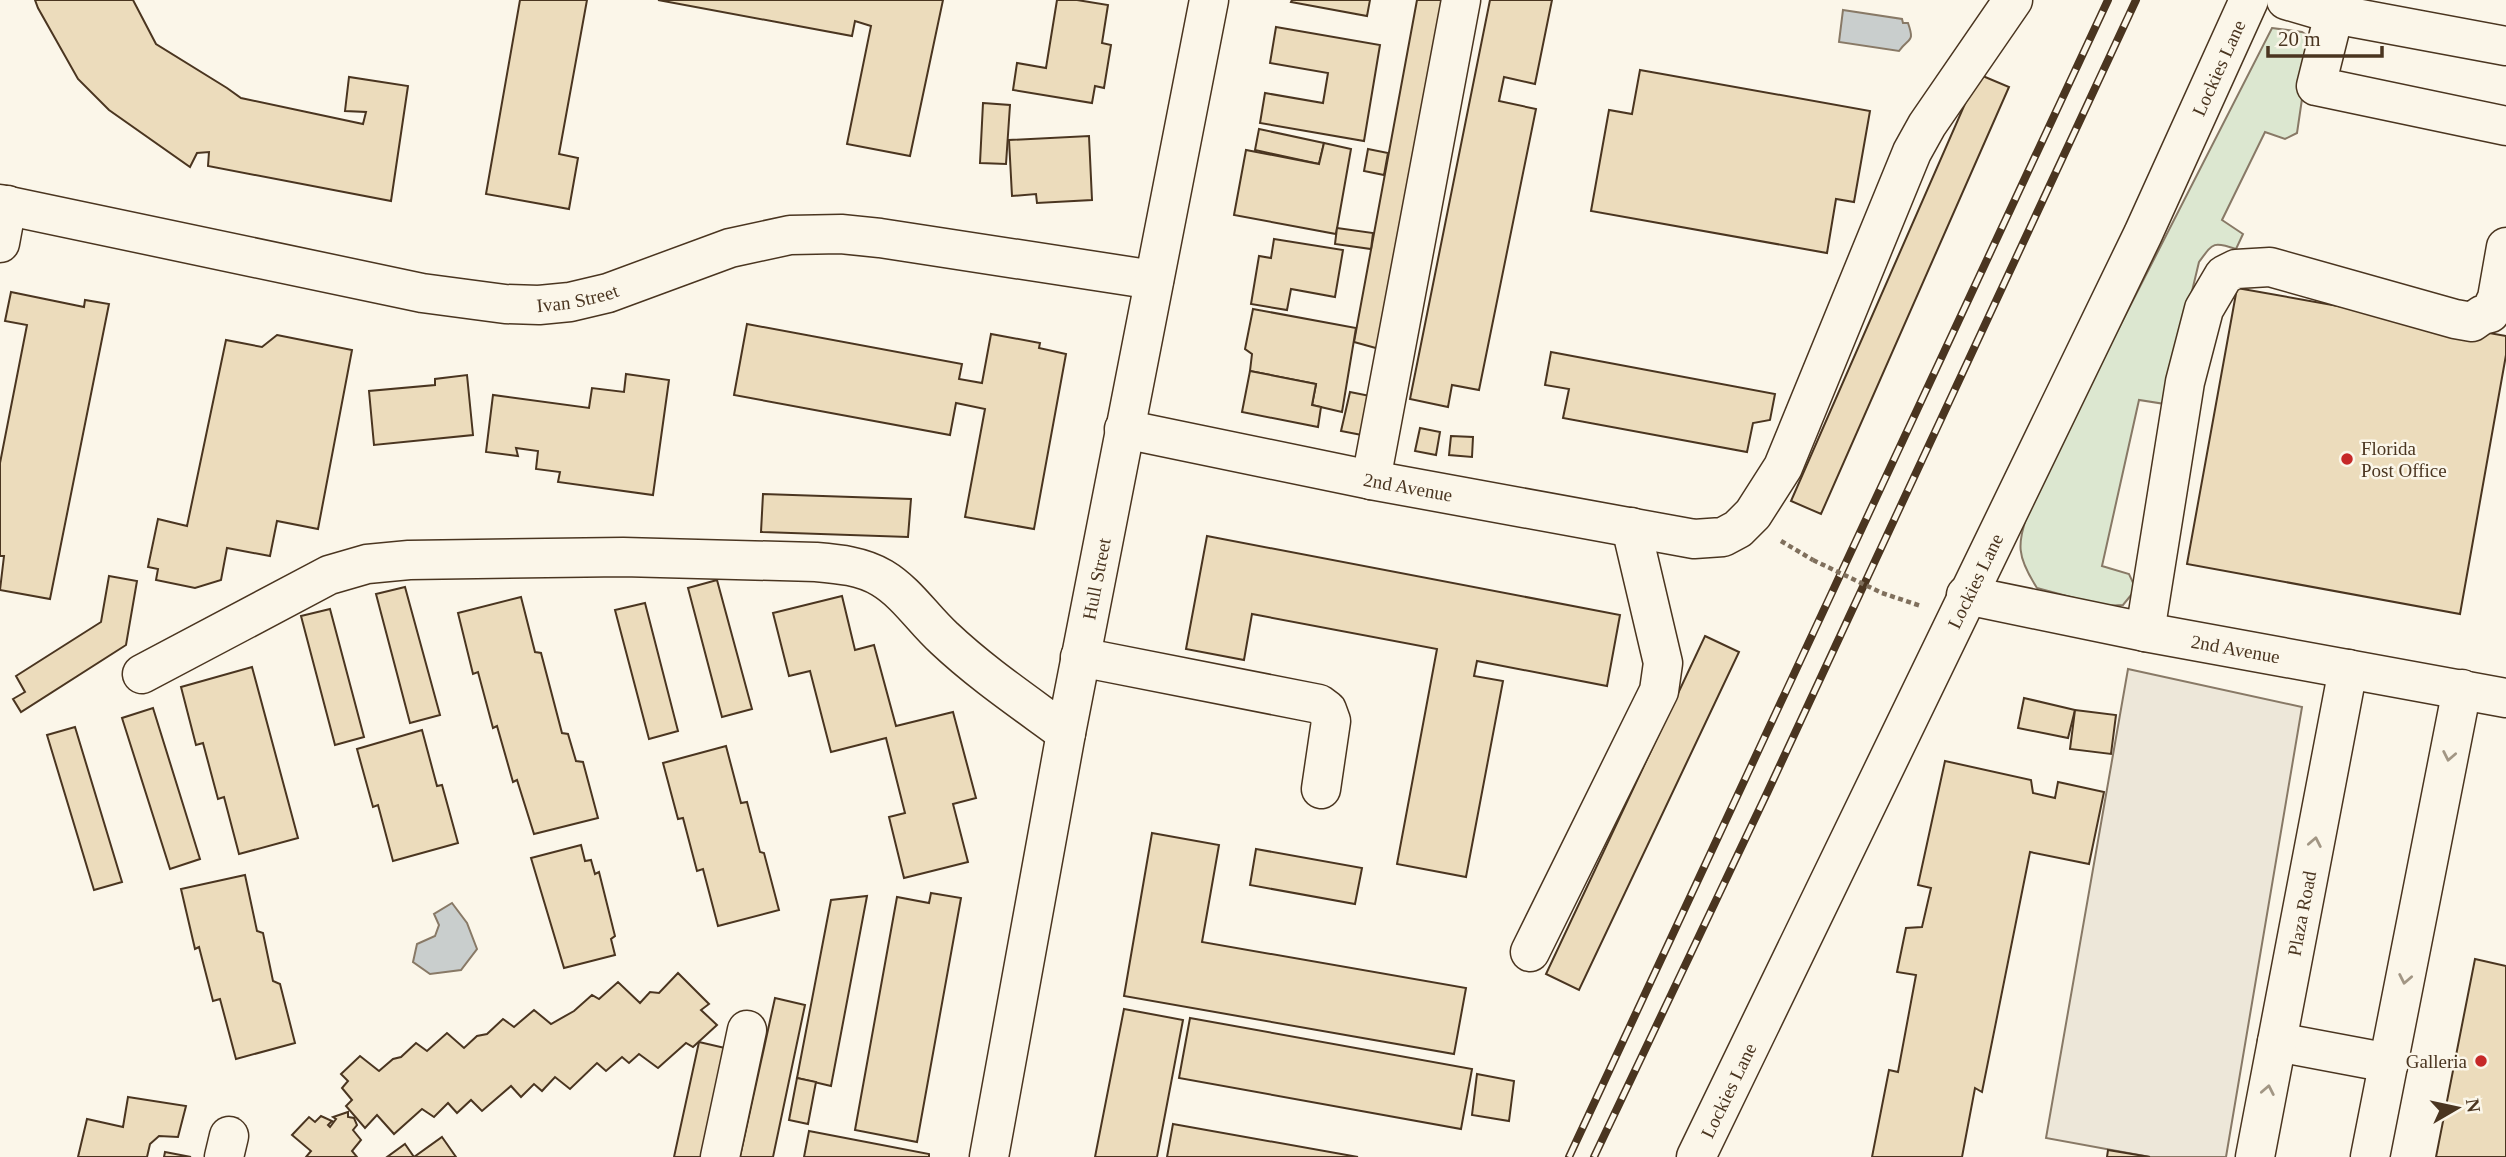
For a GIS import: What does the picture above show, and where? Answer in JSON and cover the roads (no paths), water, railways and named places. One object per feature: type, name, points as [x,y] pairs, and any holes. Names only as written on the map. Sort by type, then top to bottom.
[{"type":"street","name":"Hull Street","points":[[989,1157],[1080,657],[1209,0]]},
{"type":"street","points":[[1371,480],[1461,0]]},
{"type":"street","name":"2nd Avenue","points":[[1124,429],[1371,480],[1694,539],[1723,537],[1738,529],[1753,514],[1794,444],[1912,152],[1927,125],[2013,0]]},
{"type":"street","name":"Lockies Lane","points":[[1696,1157],[2143,234],[2249,0]]},
{"type":"street","points":[[2286,0],[2334,14],[2506,46]]},
{"type":"street","points":[[2334,14],[2316,86],[2506,126]]},
{"type":"street","name":"Ivan Street","points":[[4,204],[422,293],[505,304],[570,302],[608,293],[730,248],[790,235],[841,234],[880,238],[1154,280]]},
{"type":"street","points":[[0,243],[4,204]]},
{"type":"street","points":[[2145,632],[2185,382],[2204,309],[2224,275],[2236,269],[2270,267],[2472,322],[2490,313],[2497,298],[2506,247]]},
{"type":"street","points":[[1530,952],[1658,691],[1663,663],[1631,527]]},
{"type":"street","points":[[142,674],[329,575],[367,564],[409,560],[623,557],[816,562],[846,565],[882,578],[897,589],[952,645],[1066,733]]},
{"type":"street","name":"2nd Avenue","points":[[1966,595],[2145,632],[2506,698]]},
{"type":"street","points":[[1080,657],[1319,704],[1327,710],[1331,721],[1321,789]]},
{"type":"street","name":"Plaza Road","points":[[2255,1157],[2348,669]]},
{"type":"street","points":[[2370,1157],[2462,689]]},
{"type":"street","points":[[720,1157],[747,1030]]},
{"type":"street","points":[[2277,1042],[2389,1063]]},
{"type":"railway","points":[[1569,1157],[2108,0]]},
{"type":"railway","points":[[1594,1157],[1768,791],[2136,0]]},
{"type":"place","name":"Florida Post Office","points":[[2347,459]]},
{"type":"place","name":"Galleria","points":[[2481,1061]]}]
